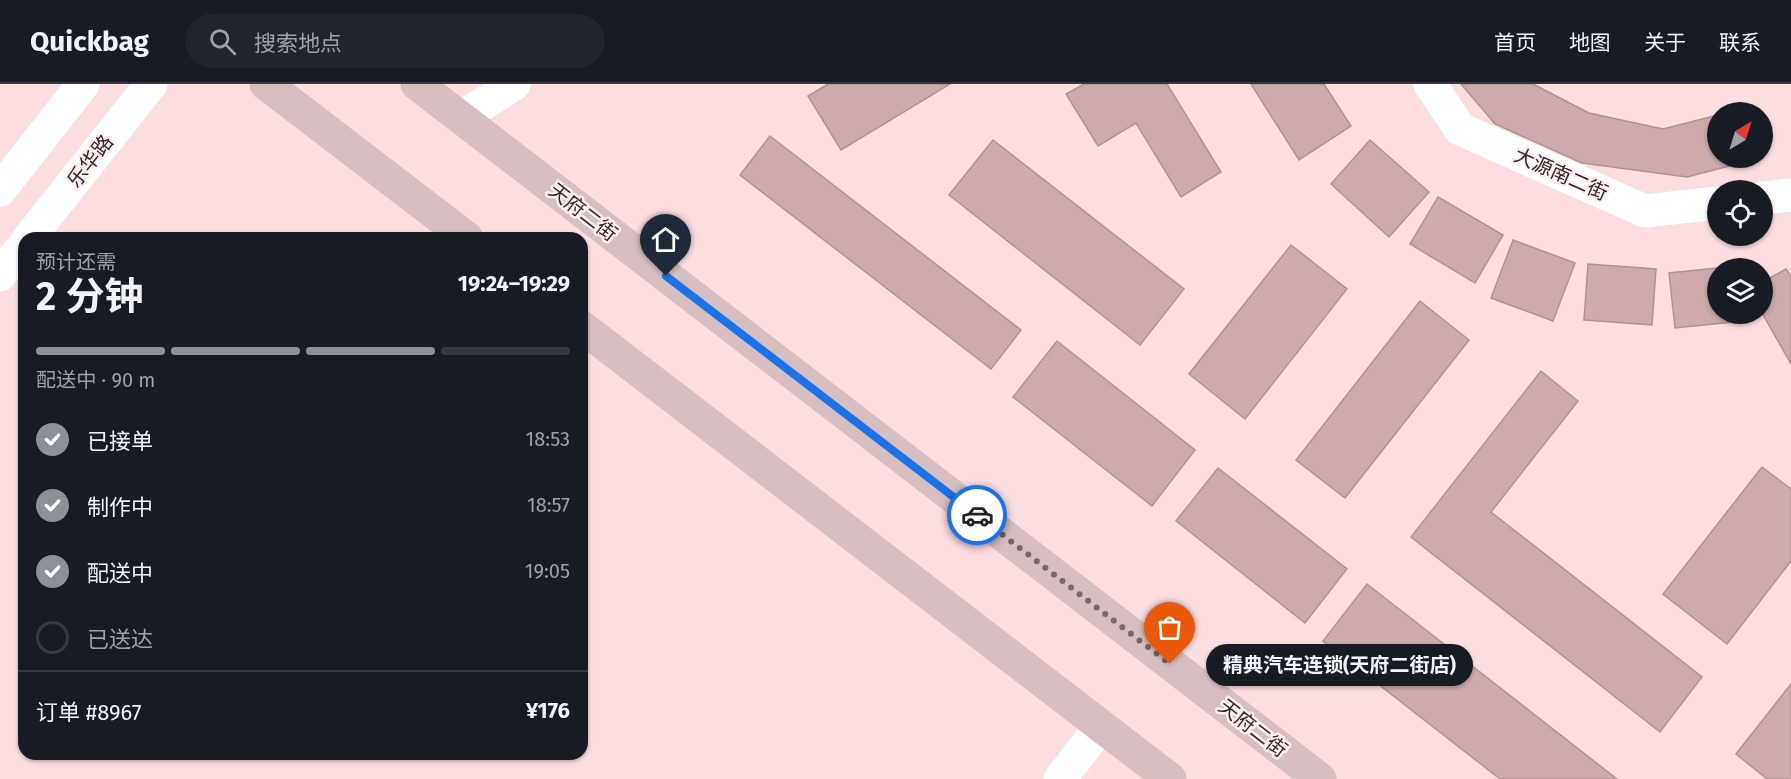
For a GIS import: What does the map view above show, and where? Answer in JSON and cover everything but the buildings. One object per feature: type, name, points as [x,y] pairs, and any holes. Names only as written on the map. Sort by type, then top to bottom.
[{"type":"main road","points":[[266,84],[459,232]]},
{"type":"main road","name":"天府二街","points":[[417,84],[1320,779]]},
{"type":"main road","points":[[588,332],[1170,779]]},
{"type":"street","points":[[0,190],[83,84]]},
{"type":"street","name":"乐华路","points":[[34,232],[151,84]]},
{"type":"street","points":[[461,118],[514,84]]},
{"type":"street","name":"大源南二街","points":[[1431,84],[1460,129],[1645,211],[1707,204]]},
{"type":"street","points":[[1773,197],[1791,195]]},
{"type":"street","points":[[0,275],[18,252]]},
{"type":"street","points":[[1060,779],[1101,726]]},
{"type":"way so far","points":[[977,515],[1170,664]]},
{"type":"place","name":"精典汽车连锁(天府二街店)","points":[[1170,664]]},
{"type":"route","points":[[666,276],[977,515]]}]
